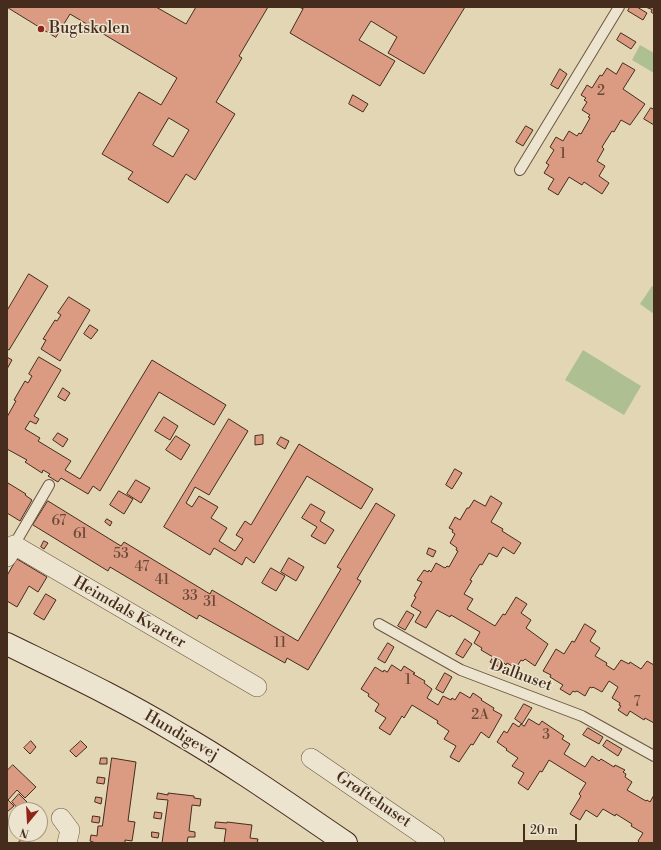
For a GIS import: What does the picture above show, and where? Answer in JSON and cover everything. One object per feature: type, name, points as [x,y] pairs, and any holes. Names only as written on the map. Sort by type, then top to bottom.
[{"type":"street","name":"Heimdals Kvarter","points":[[9,552],[256,687]]},
{"type":"street","name":"Hundigevej","points":[[7,644],[176,731],[265,787],[346,843]]},
{"type":"street","name":"Grøftehuset","points":[[311,758],[436,843]]},
{"type":"street","points":[[61,818],[70,830],[67,843]]},
{"type":"lane","points":[[520,170],[619,7]]},
{"type":"lane","points":[[9,552],[49,485]]},
{"type":"lane","name":"Dalhuset","points":[[379,624],[461,670],[582,716],[654,756]]},
{"type":"green space","points":[[640,45],[654,53],[654,73],[632,60]]},
{"type":"green space","points":[[652,286],[654,287],[654,314],[640,304]]},
{"type":"green space","points":[[583,350],[641,386],[624,415],[565,380]]},
{"type":"building","points":[[7,7],[156,7],[186,24],[196,7],[268,7],[239,56],[242,58],[216,102],[235,114],[195,180],[186,174],[168,203],[128,179],[133,172],[102,154],[139,92],[161,105],[177,78],[70,14],[56,37]],"holes":[[[169,118],[189,130],[173,157],[153,145]]]},
{"type":"building","points":[[299,7],[465,7],[424,74],[388,53],[397,37],[371,21],[359,40],[395,61],[380,86],[290,33],[303,9]]},
{"type":"building","points":[[630,7],[637,7],[647,13],[643,20],[628,11]]},
{"type":"building","points":[[646,7],[654,7],[654,14],[651,12],[652,10]]},
{"type":"building","points":[[621,33],[636,42],[631,49],[617,40]]},
{"type":"building","points":[[623,63],[635,70],[623,89],[645,104],[630,125],[621,120],[602,147],[604,149],[597,161],[605,166],[599,176],[609,183],[602,194],[584,182],[582,185],[569,177],[558,195],[548,189],[554,179],[544,173],[549,165],[546,163],[554,150],[550,147],[556,137],[563,141],[569,131],[577,136],[579,133],[581,134],[590,118],[588,117],[590,115],[582,110],[587,102],[584,100],[586,98],[581,95],[587,85],[592,88],[600,75],[602,76],[607,68],[616,74]]},
{"type":"building","points":[[560,69],[567,74],[558,89],[551,85]]},
{"type":"building","points":[[353,95],[368,104],[363,112],[349,104]]},
{"type":"building","points":[[651,108],[654,108],[654,125],[644,119]]},
{"type":"building","points":[[526,126],[533,130],[523,146],[516,142]]},
{"type":"building","points":[[29,274],[48,286],[9,350],[7,349],[7,311]]},
{"type":"building","points":[[69,297],[90,310],[60,361],[41,349],[46,340],[43,339],[55,320],[57,321],[61,315],[58,313]]},
{"type":"building","points":[[90,325],[98,330],[91,339],[84,334]]},
{"type":"building","points":[[7,357],[12,360],[7,369]]},
{"type":"building","points":[[39,357],[61,370],[34,416],[39,419],[36,424],[30,421],[25,429],[40,438],[38,441],[71,461],[65,470],[80,479],[152,360],[226,405],[214,425],[159,392],[100,491],[93,486],[88,494],[61,478],[58,482],[48,476],[50,474],[43,470],[42,473],[25,462],[27,460],[7,449],[7,417],[16,401],[14,400],[25,381],[28,383],[32,376],[29,374]]},
{"type":"building","points":[[63,388],[70,393],[65,401],[58,397]]},
{"type":"building","points":[[164,417],[178,426],[170,440],[155,431]]},
{"type":"building","points":[[229,419],[248,431],[209,495],[195,487],[186,503],[192,507],[199,496],[218,507],[211,518],[227,528],[219,541],[235,551],[243,539],[236,535],[245,521],[251,525],[299,444],[373,489],[361,509],[307,476],[254,563],[246,557],[242,565],[214,548],[210,555],[164,527]]},
{"type":"building","points":[[58,433],[68,439],[63,447],[53,440]]},
{"type":"building","points":[[263,435],[263,444],[255,445],[255,436]]},
{"type":"building","points":[[176,436],[190,445],[181,460],[166,450]]},
{"type":"building","points":[[281,437],[289,441],[285,449],[277,444]]},
{"type":"building","points":[[455,469],[462,473],[452,489],[446,485]]},
{"type":"building","points":[[136,480],[150,488],[141,503],[127,494]]},
{"type":"building","points":[[8,483],[26,494],[25,495],[32,500],[20,521],[7,513]]},
{"type":"building","points":[[119,491],[133,499],[124,514],[110,505]]},
{"type":"building","points":[[491,496],[502,503],[491,522],[521,543],[514,554],[503,547],[497,557],[489,553],[482,565],[480,564],[470,580],[472,581],[464,594],[473,599],[467,609],[495,626],[503,614],[505,615],[516,597],[527,604],[521,613],[531,620],[526,628],[548,644],[535,666],[525,659],[523,661],[521,660],[516,668],[504,663],[501,668],[490,662],[493,657],[481,650],[482,648],[474,643],[480,632],[451,615],[450,617],[437,610],[426,628],[415,622],[421,612],[411,606],[416,597],[414,596],[422,582],[417,580],[424,570],[428,572],[429,570],[431,572],[436,563],[445,568],[447,566],[449,567],[458,551],[456,550],[457,548],[450,543],[455,534],[452,532],[453,530],[449,528],[455,517],[460,520],[474,500],[485,506]]},
{"type":"building","points":[[48,501],[121,546],[124,542],[210,594],[212,590],[298,641],[341,569],[337,567],[376,503],[395,515],[357,579],[361,581],[308,670],[287,658],[285,663],[199,615],[197,619],[110,567],[108,571],[33,525]]},
{"type":"building","points":[[311,504],[325,512],[320,521],[334,530],[325,544],[311,536],[317,527],[302,518]]},
{"type":"building","points":[[107,519],[112,522],[110,526],[105,522]]},
{"type":"building","points":[[44,541],[48,543],[44,549],[41,547]]},
{"type":"building","points":[[429,548],[436,551],[433,557],[427,554]]},
{"type":"building","points":[[289,558],[304,567],[296,581],[281,572]]},
{"type":"building","points":[[17,559],[47,577],[38,592],[29,586],[17,607],[7,601],[7,576]]},
{"type":"building","points":[[271,568],[285,576],[276,591],[262,583]]},
{"type":"building","points":[[46,594],[56,600],[44,620],[34,614]]},
{"type":"building","points":[[407,611],[414,615],[405,630],[398,626]]},
{"type":"building","points":[[585,624],[596,631],[590,641],[600,648],[595,656],[607,663],[606,665],[614,670],[621,660],[629,664],[630,662],[641,669],[647,661],[654,665],[654,723],[645,718],[644,720],[630,711],[627,716],[618,710],[621,706],[619,705],[620,703],[612,698],[618,687],[609,681],[602,692],[590,687],[585,696],[577,691],[573,691],[570,695],[560,689],[563,685],[550,677],[551,675],[543,671],[556,649],[564,654],[572,641],[574,642]]},
{"type":"building","points":[[465,639],[472,644],[463,658],[456,654]]},
{"type":"building","points":[[388,643],[394,647],[385,663],[378,659]]},
{"type":"building","points":[[392,665],[401,671],[404,666],[415,673],[413,674],[425,681],[424,683],[432,689],[427,698],[438,705],[443,696],[451,700],[452,698],[455,700],[460,692],[470,698],[473,693],[494,708],[493,710],[502,715],[489,738],[481,732],[473,745],[471,744],[459,762],[450,757],[456,746],[444,739],[449,731],[437,723],[438,721],[412,705],[404,718],[402,716],[390,735],[379,728],[386,718],[375,711],[379,704],[368,696],[369,694],[361,689],[375,667],[383,672],[384,670],[387,672]]},
{"type":"building","points":[[445,673],[452,677],[443,693],[436,689]]},
{"type":"building","points":[[524,704],[532,708],[522,724],[515,719]]},
{"type":"building","points":[[529,719],[539,725],[542,721],[564,736],[562,739],[570,744],[564,754],[585,767],[592,756],[599,761],[601,759],[614,767],[615,765],[625,770],[623,772],[626,774],[625,777],[632,782],[627,790],[650,802],[654,795],[654,843],[640,843],[638,841],[643,833],[616,814],[615,816],[603,809],[597,817],[586,810],[580,820],[570,814],[581,796],[579,794],[586,783],[549,760],[528,790],[518,783],[524,773],[512,766],[518,758],[497,742],[504,731],[507,733],[513,723],[519,727],[521,724],[524,726]]},
{"type":"building","points":[[588,728],[603,737],[599,744],[583,735]]},
{"type":"building","points":[[607,740],[622,749],[618,756],[603,746]]},
{"type":"building","points":[[31,741],[36,747],[30,754],[24,748]]},
{"type":"building","points":[[81,741],[87,747],[76,757],[70,751]]},
{"type":"building","points":[[101,758],[107,758],[107,764],[100,764]]},
{"type":"building","points":[[112,758],[136,762],[128,821],[135,822],[132,841],[125,840],[125,843],[96,843],[90,841],[91,835],[97,836],[98,826],[102,826]]},
{"type":"building","points":[[13,765],[36,787],[25,798],[17,790],[8,800],[10,802],[8,802],[7,812],[7,771]]},
{"type":"building","points":[[98,777],[105,778],[104,784],[97,783]]},
{"type":"building","points":[[158,793],[194,796],[194,798],[201,799],[200,806],[192,805],[189,831],[195,832],[195,837],[188,837],[187,843],[162,843],[168,800],[157,799]]},
{"type":"building","points":[[19,794],[27,802],[12,802]]},
{"type":"building","points":[[96,797],[102,798],[101,804],[95,802]]},
{"type":"building","points":[[155,812],[162,813],[161,819],[154,818]]},
{"type":"building","points":[[93,816],[100,817],[99,823],[92,822]]},
{"type":"building","points":[[216,822],[252,825],[250,838],[258,839],[257,843],[224,843],[226,829],[215,828]]},
{"type":"building","points":[[152,832],[159,833],[158,838],[152,837]]},
{"type":"building","points":[[30,842],[31,843],[18,843]]},
{"type":"place","name":"Bugtskolen","points":[[41,29]]}]
